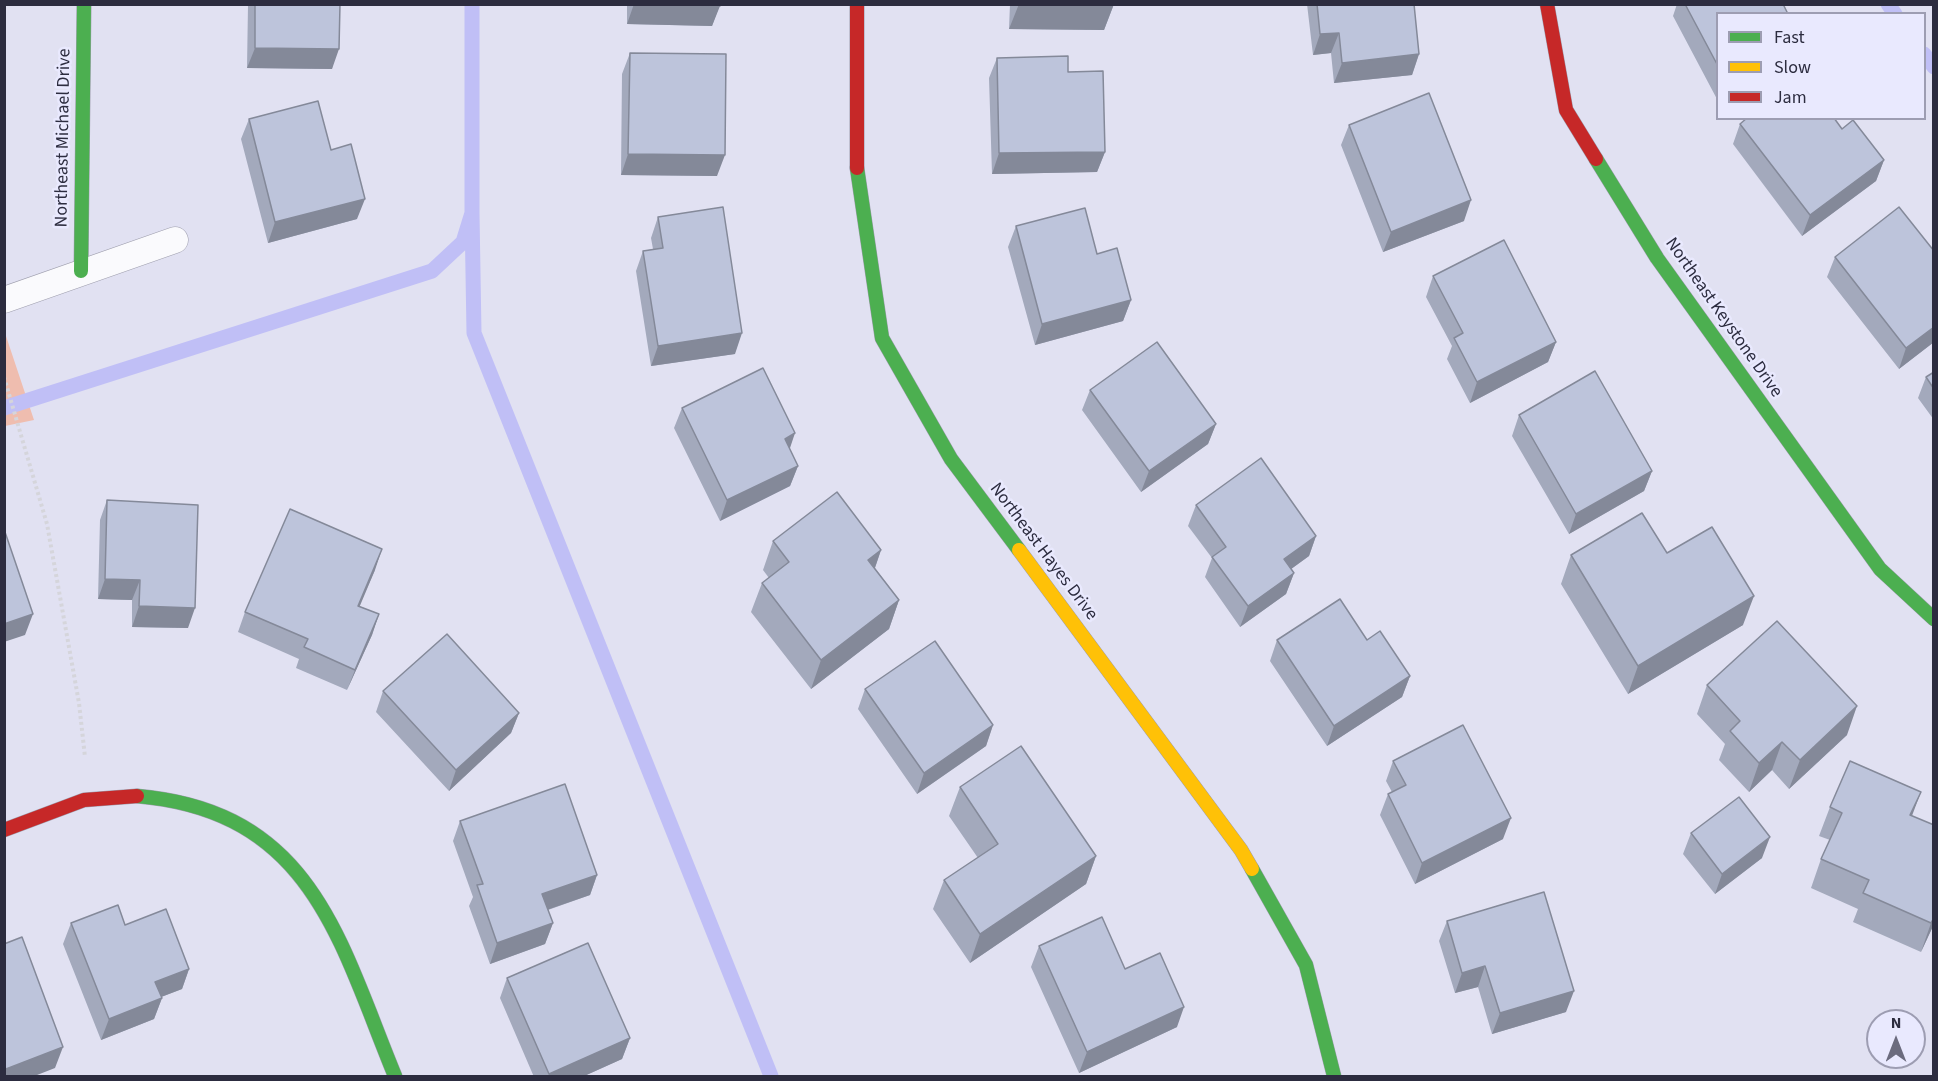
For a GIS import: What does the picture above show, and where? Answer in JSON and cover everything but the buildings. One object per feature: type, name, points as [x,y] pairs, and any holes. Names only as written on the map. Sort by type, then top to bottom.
[{"type":"street","name":"Northeast Michael Drive","points":[[81,272],[84,4]]},
{"type":"street","name":"Northeast Hayes Drive","points":[[857,4],[856,161],[882,338],[951,459],[1242,850],[1306,964],[1334,1077]]},
{"type":"street","name":"Northeast Keystone Drive","points":[[1547,4],[1566,110],[1657,258],[1880,569],[1934,619]]},
{"type":"street","points":[[4,830],[93,798],[143,794],[199,806],[249,830],[292,865],[325,910],[394,1077]]},
{"type":"lane","points":[[4,300],[175,240]]},
{"type":"path","points":[[4,377],[47,524],[93,798]]},
{"type":"shaded area","points":[[5,333],[34,420],[4,426]]},
{"type":"waterway","points":[[4,408],[432,271],[463,242],[472,213],[472,4]]},
{"type":"waterway","points":[[1888,4],[1894,12]]},
{"type":"waterway","points":[[1926,57],[1934,67]]},
{"type":"waterway","points":[[472,213],[474,333],[771,1076]]},
{"type":"traffic: fast","points":[[81,271],[84,4]]},
{"type":"traffic: fast","points":[[1596,159],[1657,258],[1880,569],[1934,619]]},
{"type":"traffic: fast","points":[[857,168],[882,338],[951,459],[1019,550]]},
{"type":"traffic: fast","points":[[137,796],[196,807],[243,827],[281,855],[311,891],[335,932],[356,977],[395,1076]]},
{"type":"traffic: fast","points":[[1252,869],[1306,965],[1334,1076]]},
{"type":"traffic: slow","points":[[1019,550],[1241,850],[1252,869]]},
{"type":"traffic: jam","points":[[857,4],[857,168]]},
{"type":"traffic: jam","points":[[1547,4],[1566,110],[1596,159]]},
{"type":"traffic: jam","points":[[4,830],[84,800],[137,796]]}]
